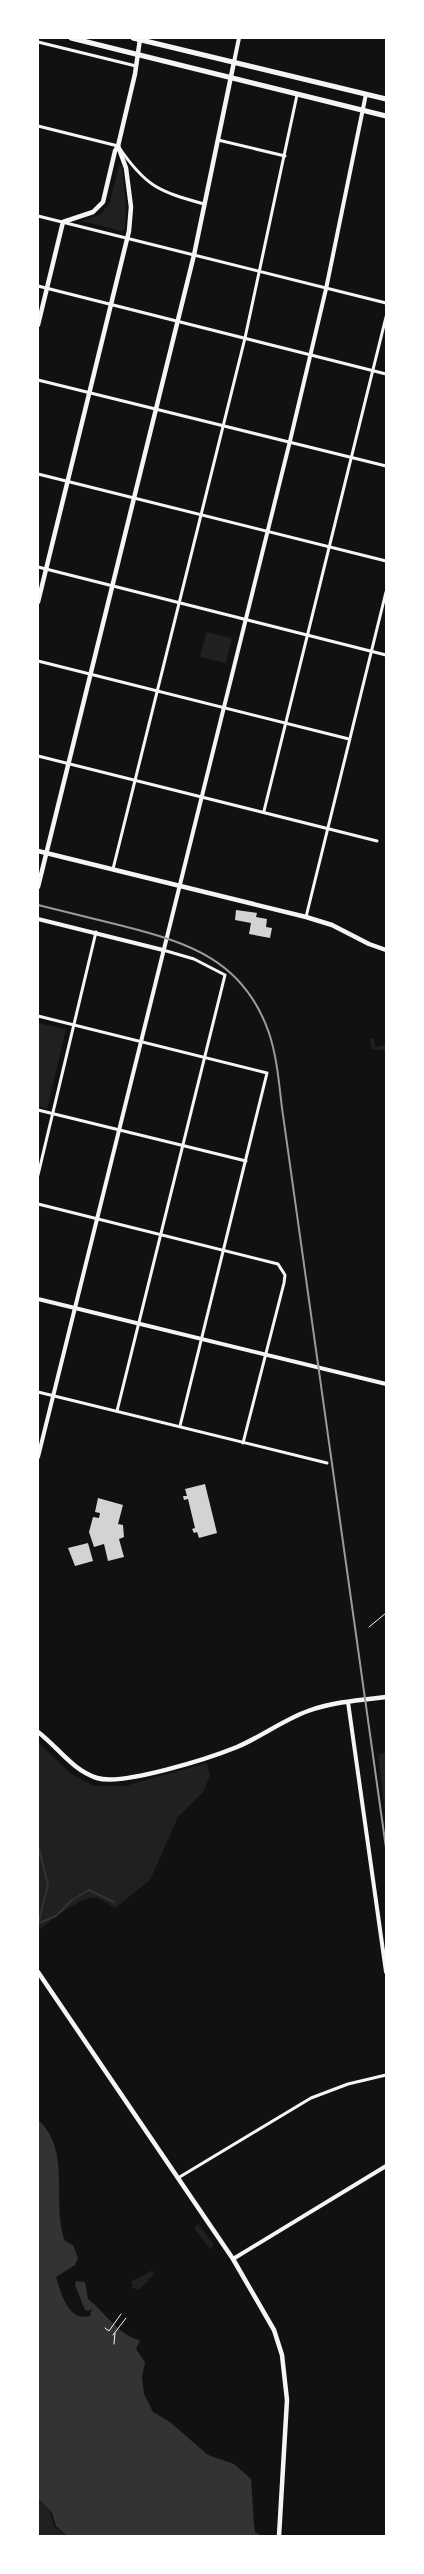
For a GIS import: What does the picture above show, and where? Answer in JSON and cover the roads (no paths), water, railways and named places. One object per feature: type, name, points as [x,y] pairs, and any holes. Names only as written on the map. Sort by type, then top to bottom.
[{"type":"main road","points":[[71,38],[386,116]]},
{"type":"main road","points":[[133,38],[140,38],[386,98]]},
{"type":"main road","points":[[38,325],[63,222],[93,212],[103,202],[115,151],[118,146],[136,66],[140,38]]},
{"type":"main road","points":[[38,887],[194,255],[234,62]]},
{"type":"main road","points":[[38,602],[129,231],[131,207],[126,168],[118,146]]},
{"type":"main road","points":[[38,851],[306,917],[332,925],[369,944],[386,950]]},
{"type":"main road","points":[[38,1732],[65,1759],[87,1774],[112,1780],[126,1779],[237,1747],[306,1712],[348,1702],[386,1696]]},
{"type":"main road","points":[[38,1972],[233,2259],[274,2330],[282,2355],[287,2400],[279,2536]]},
{"type":"street","points":[[234,62],[238,38]]},
{"type":"street","points":[[38,42],[136,66]]},
{"type":"street","points":[[38,1457],[117,1129],[266,530],[290,441],[326,289],[366,94]]},
{"type":"street","points":[[113,870],[245,338],[297,95]]},
{"type":"street","points":[[38,126],[118,146],[137,171],[153,186],[168,194],[204,204]]},
{"type":"street","points":[[217,140],[285,156]]},
{"type":"street","points":[[38,216],[386,303]]},
{"type":"street","points":[[38,286],[386,374]]},
{"type":"street","points":[[264,811],[353,457],[386,317]]},
{"type":"street","points":[[38,380],[386,466]]},
{"type":"street","points":[[38,474],[386,561]]},
{"type":"street","points":[[38,567],[386,655]]},
{"type":"street","points":[[306,917],[386,592]]},
{"type":"street","points":[[38,661],[349,740]]},
{"type":"street","points":[[38,756],[377,840]]},
{"type":"street","points":[[38,919],[96,932],[194,959],[225,975],[116,1411]]},
{"type":"street","points":[[38,1175],[96,932]]},
{"type":"street","points":[[38,1016],[267,1073],[180,1426]]},
{"type":"street","points":[[38,1110],[246,1161]]},
{"type":"street","points":[[38,1204],[278,1264],[282,1269],[284,1282],[243,1443]]},
{"type":"street","points":[[38,1298],[386,1384]]},
{"type":"street","points":[[38,1392],[327,1463]]},
{"type":"street","points":[[348,1702],[386,1972]]},
{"type":"street","points":[[178,2178],[311,2098],[348,2084],[386,2075]]},
{"type":"street","points":[[233,2259],[386,2166]]},
{"type":"waterway","points":[[38,1845],[48,1885],[38,1924]]},
{"type":"waterway","points":[[39,1923],[56,1916],[72,1900],[89,1890],[114,1902]]},
{"type":"railway","points":[[38,905],[171,940],[192,948],[212,959],[245,988],[258,1008],[269,1033],[277,1070],[386,1848]]}]
